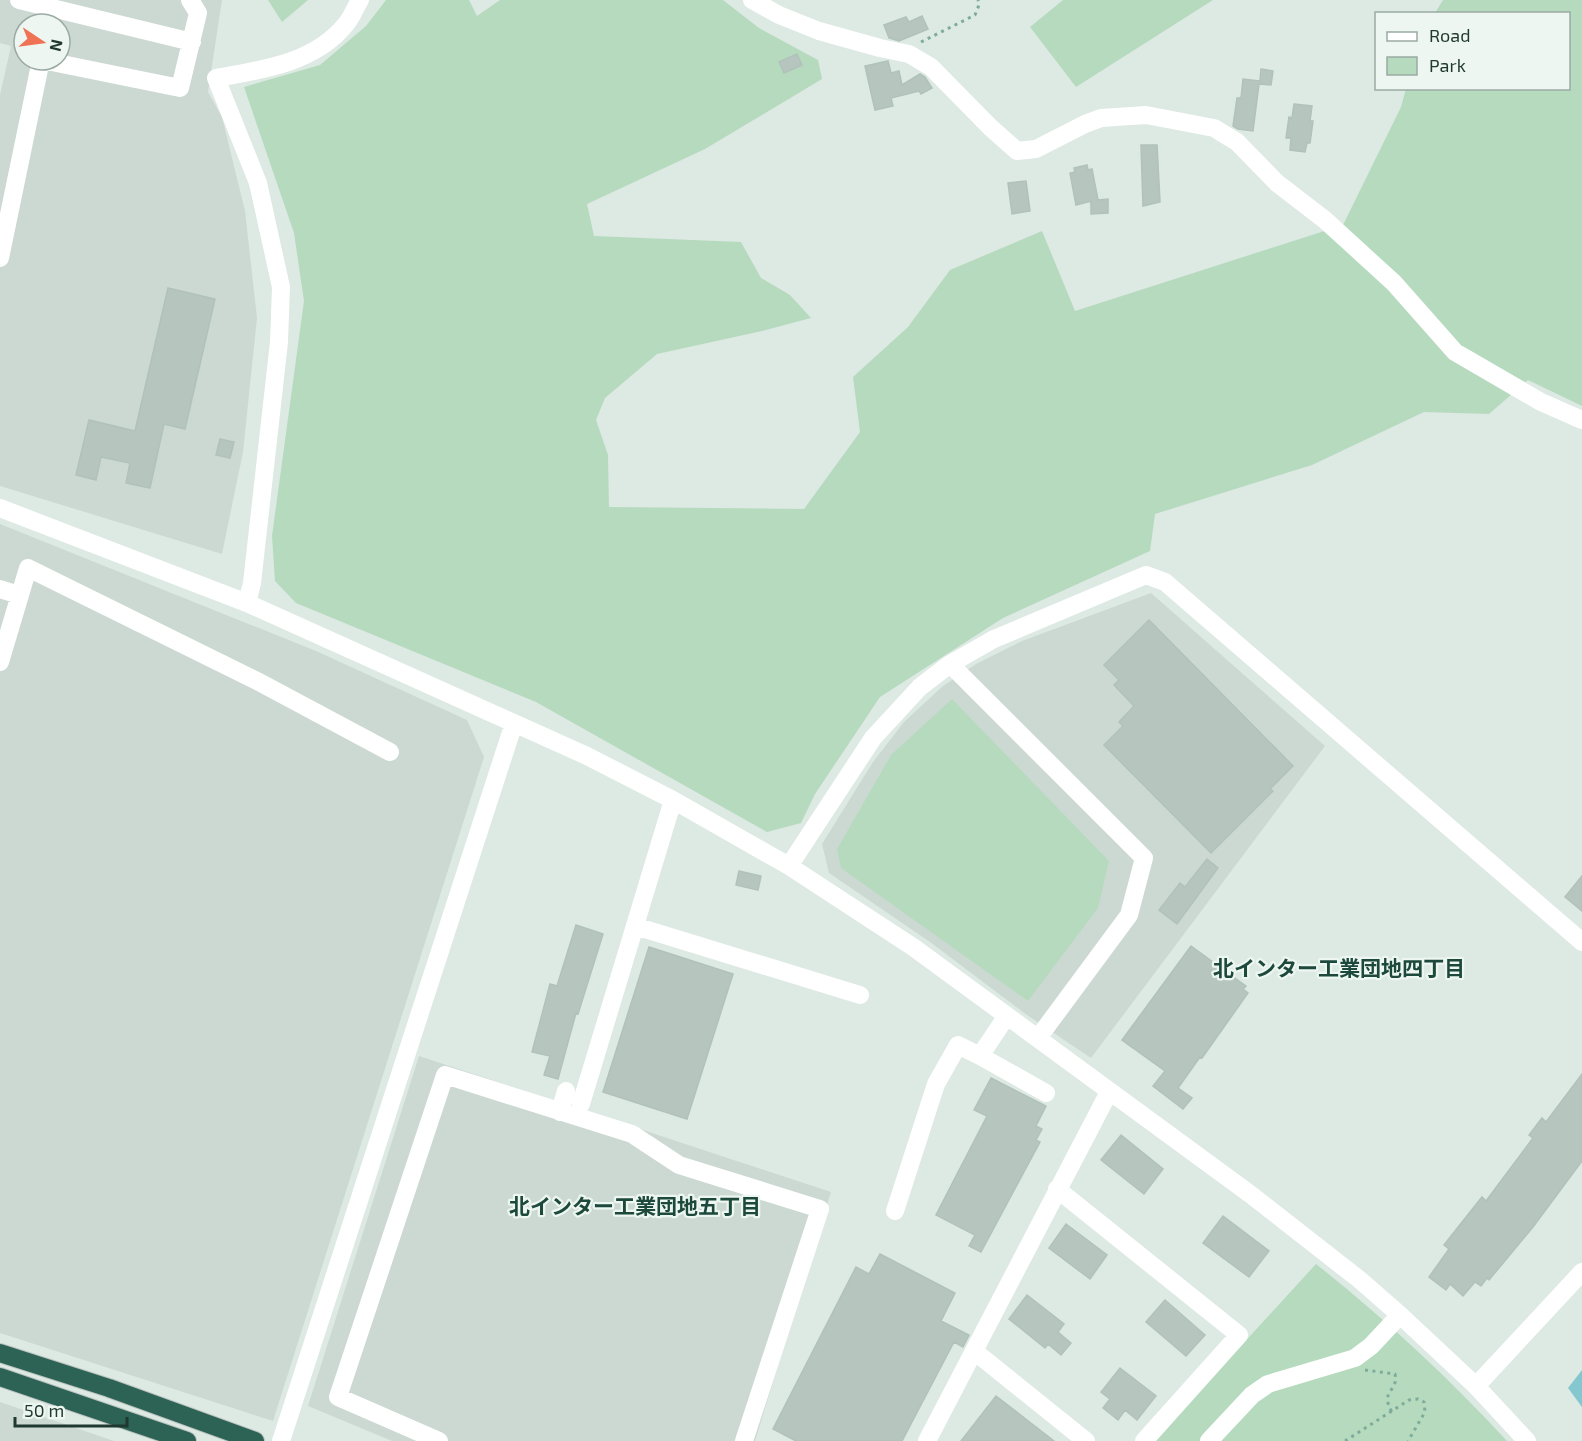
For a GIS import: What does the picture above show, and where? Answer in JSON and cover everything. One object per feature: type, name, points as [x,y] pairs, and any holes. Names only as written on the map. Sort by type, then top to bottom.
[{"type":"highway","points":[[0,1353],[109,1388],[250,1439]]},
{"type":"highway","points":[[0,1377],[187,1441]]},
{"type":"street","points":[[20,0],[192,42]]},
{"type":"street","points":[[72,66],[180,88],[198,13],[190,0]]},
{"type":"street","points":[[247,603],[252,583],[277,364],[281,287],[258,183],[216,78],[291,62],[322,47],[346,24],[360,0]]},
{"type":"street","points":[[752,0],[779,15],[819,31],[909,54],[931,67],[1017,151],[1036,149],[1101,118],[1146,115],[1214,128],[1237,142],[1276,183],[1325,220],[1394,283],[1455,352],[1541,402],[1582,420]]},
{"type":"street","points":[[40,12],[41,6]]},
{"type":"street","points":[[0,258],[39,72]]},
{"type":"street","points":[[0,508],[247,603],[587,756],[673,800],[789,866],[913,947],[1250,1194],[1360,1280],[1400,1315],[1476,1386],[1527,1441]]},
{"type":"street","points":[[0,662],[28,568],[257,681],[390,752]]},
{"type":"street","points":[[789,866],[873,738],[920,687],[950,663],[993,639],[1146,575],[1165,582],[1582,942]]},
{"type":"street","points":[[0,590],[19,595]]},
{"type":"street","points":[[950,663],[1144,858],[1129,915],[1038,1038]]},
{"type":"street","points":[[281,1441],[514,723]]},
{"type":"street","points":[[581,1104],[673,800]]},
{"type":"street","points":[[635,926],[860,995]]},
{"type":"street","points":[[980,1056],[1006,1017]]},
{"type":"street","points":[[895,1211],[936,1084],[958,1045],[1046,1093]]},
{"type":"street","points":[[439,1441],[338,1397],[445,1075],[632,1134],[679,1164],[820,1209],[744,1441]]},
{"type":"street","points":[[560,1112],[566,1091]]},
{"type":"street","points":[[927,1441],[1109,1092]]},
{"type":"street","points":[[1057,1189],[1239,1335],[1144,1441]]},
{"type":"street","points":[[1476,1386],[1582,1272]]},
{"type":"street","points":[[1209,1441],[1252,1395],[1268,1384],[1355,1358],[1371,1346],[1400,1315]]},
{"type":"street","points":[[974,1351],[1086,1441]]},
{"type":"path","points":[[909,54],[915,45],[975,15],[978,0]]},
{"type":"path","points":[[1355,1358],[1359,1367],[1367,1371],[1386,1371],[1395,1374],[1394,1386],[1388,1395],[1387,1403],[1392,1412]]},
{"type":"path","points":[[1345,1441],[1409,1400],[1418,1399],[1424,1402],[1425,1412],[1408,1441]]},
{"type":"shaded area","points":[[0,0],[222,0],[208,92],[222,117],[245,211],[257,318],[243,452],[222,554],[0,486],[0,95],[11,46],[0,43]]},
{"type":"shaded area","points":[[0,524],[316,651],[467,720],[484,757],[273,1421],[0,1333]]},
{"type":"shaded area","points":[[1151,593],[1325,746],[1091,1058],[1027,1015],[930,942],[829,873],[822,844],[873,762],[904,722],[943,686],[976,664],[1022,641]]},
{"type":"shaded area","points":[[419,1056],[831,1192],[755,1441],[392,1441],[308,1406]]},
{"type":"shaded area","points":[[0,1402],[114,1441],[0,1441]]},
{"type":"green space","points":[[268,0],[308,0],[282,22]]},
{"type":"green space","points":[[386,0],[469,0],[477,16],[500,0],[723,0],[759,28],[818,60],[822,79],[705,149],[587,204],[594,236],[741,242],[761,278],[790,295],[811,318],[657,354],[605,398],[596,420],[608,455],[609,507],[804,509],[860,432],[853,377],[908,327],[950,270],[1042,231],[1075,311],[1343,225],[1401,107],[1406,90],[1570,90],[1570,12],[1436,12],[1443,0],[1582,0],[1582,406],[1528,380],[1489,414],[1424,412],[1312,465],[1155,514],[1150,551],[1003,618],[880,697],[815,794],[801,823],[767,832],[536,702],[296,603],[275,581],[272,536],[304,301],[294,233],[244,87],[320,65],[366,26]]},
{"type":"green space","points":[[1063,0],[1213,0],[1076,87],[1030,27]]},
{"type":"green space","points":[[952,699],[1109,861],[1098,908],[1028,1001],[841,868],[837,849],[891,755]]},
{"type":"green space","points":[[1316,1264],[1415,1349],[1507,1441],[1154,1441]]},
{"type":"water","points":[[1582,1370],[1582,1407],[1568,1388]]},
{"type":"building","points":[[922,16],[928,29],[899,41],[889,38],[884,25],[906,17],[909,22]]},
{"type":"building","points":[[797,54],[802,65],[784,73],[779,62]]},
{"type":"building","points":[[888,61],[891,73],[899,71],[902,85],[920,74],[925,77],[932,88],[921,94],[919,91],[891,98],[893,106],[875,110],[865,66]]},
{"type":"building","points":[[1261,69],[1273,71],[1271,85],[1259,84],[1253,131],[1238,129],[1233,126],[1237,98],[1241,98],[1243,79],[1260,81]]},
{"type":"building","points":[[1294,104],[1312,106],[1310,121],[1313,121],[1310,143],[1307,143],[1305,152],[1290,150],[1291,138],[1286,138],[1289,117],[1292,118]]},
{"type":"building","points":[[1141,145],[1157,145],[1160,202],[1143,206]]},
{"type":"building","points":[[1087,165],[1088,170],[1092,169],[1098,200],[1108,199],[1108,213],[1091,214],[1091,201],[1076,205],[1070,173],[1075,172],[1074,168]]},
{"type":"building","points":[[1026,181],[1030,211],[1012,214],[1008,183]]},
{"type":"building","points":[[168,288],[215,299],[185,429],[164,424],[150,488],[126,483],[130,463],[101,457],[96,480],[76,475],[89,420],[135,431]]},
{"type":"building","points":[[220,439],[234,442],[230,458],[216,455]]},
{"type":"building","points":[[1149,620],[1293,766],[1270,789],[1273,791],[1211,853],[1104,745],[1123,726],[1119,722],[1134,706],[1114,685],[1119,680],[1104,665]]},
{"type":"building","points":[[1207,859],[1218,868],[1177,924],[1159,910],[1180,883],[1185,887]]},
{"type":"building","points":[[739,871],[761,876],[758,890],[736,885]]},
{"type":"building","points":[[1582,876],[1582,911],[1565,897]]},
{"type":"building","points":[[576,925],[603,934],[578,1014],[576,1013],[558,1079],[544,1075],[550,1056],[532,1052],[550,984],[557,986]]},
{"type":"building","points":[[1191,946],[1246,986],[1243,989],[1248,993],[1178,1088],[1192,1098],[1183,1109],[1153,1086],[1165,1071],[1122,1040]]},
{"type":"building","points":[[649,947],[733,974],[687,1119],[603,1092]]},
{"type":"building","points":[[1582,1074],[1582,1161],[1533,1227],[1489,1280],[1487,1278],[1481,1286],[1475,1282],[1463,1296],[1450,1284],[1446,1290],[1429,1277],[1449,1249],[1444,1245],[1482,1197],[1486,1201],[1533,1138],[1529,1135],[1542,1118],[1546,1122]]},
{"type":"building","points":[[991,1078],[1046,1106],[1036,1126],[1042,1129],[1036,1140],[1040,1142],[981,1252],[969,1246],[975,1235],[936,1215],[987,1116],[974,1110]]},
{"type":"building","points":[[1121,1135],[1163,1169],[1144,1194],[1101,1160]]},
{"type":"building","points":[[1223,1216],[1269,1251],[1249,1277],[1203,1243]]},
{"type":"building","points":[[1066,1224],[1107,1255],[1090,1279],[1049,1248]]},
{"type":"building","points":[[880,1254],[955,1293],[941,1321],[969,1335],[963,1347],[954,1342],[902,1441],[796,1441],[773,1429],[856,1267],[869,1274]]},
{"type":"building","points":[[1027,1295],[1064,1324],[1058,1332],[1071,1343],[1061,1355],[1048,1344],[1045,1348],[1009,1319]]},
{"type":"building","points":[[1165,1300],[1205,1335],[1186,1356],[1146,1322]]},
{"type":"building","points":[[1120,1368],[1156,1396],[1137,1420],[1125,1410],[1118,1420],[1103,1408],[1110,1399],[1101,1392]]},
{"type":"building","points":[[996,1396],[1036,1427],[1054,1441],[961,1441]]},
{"type":"district","name":"北インター工業団地四丁目","points":[[1339,967]]},
{"type":"district","name":"北インター工業団地五丁目","points":[[635,1205]]}]
